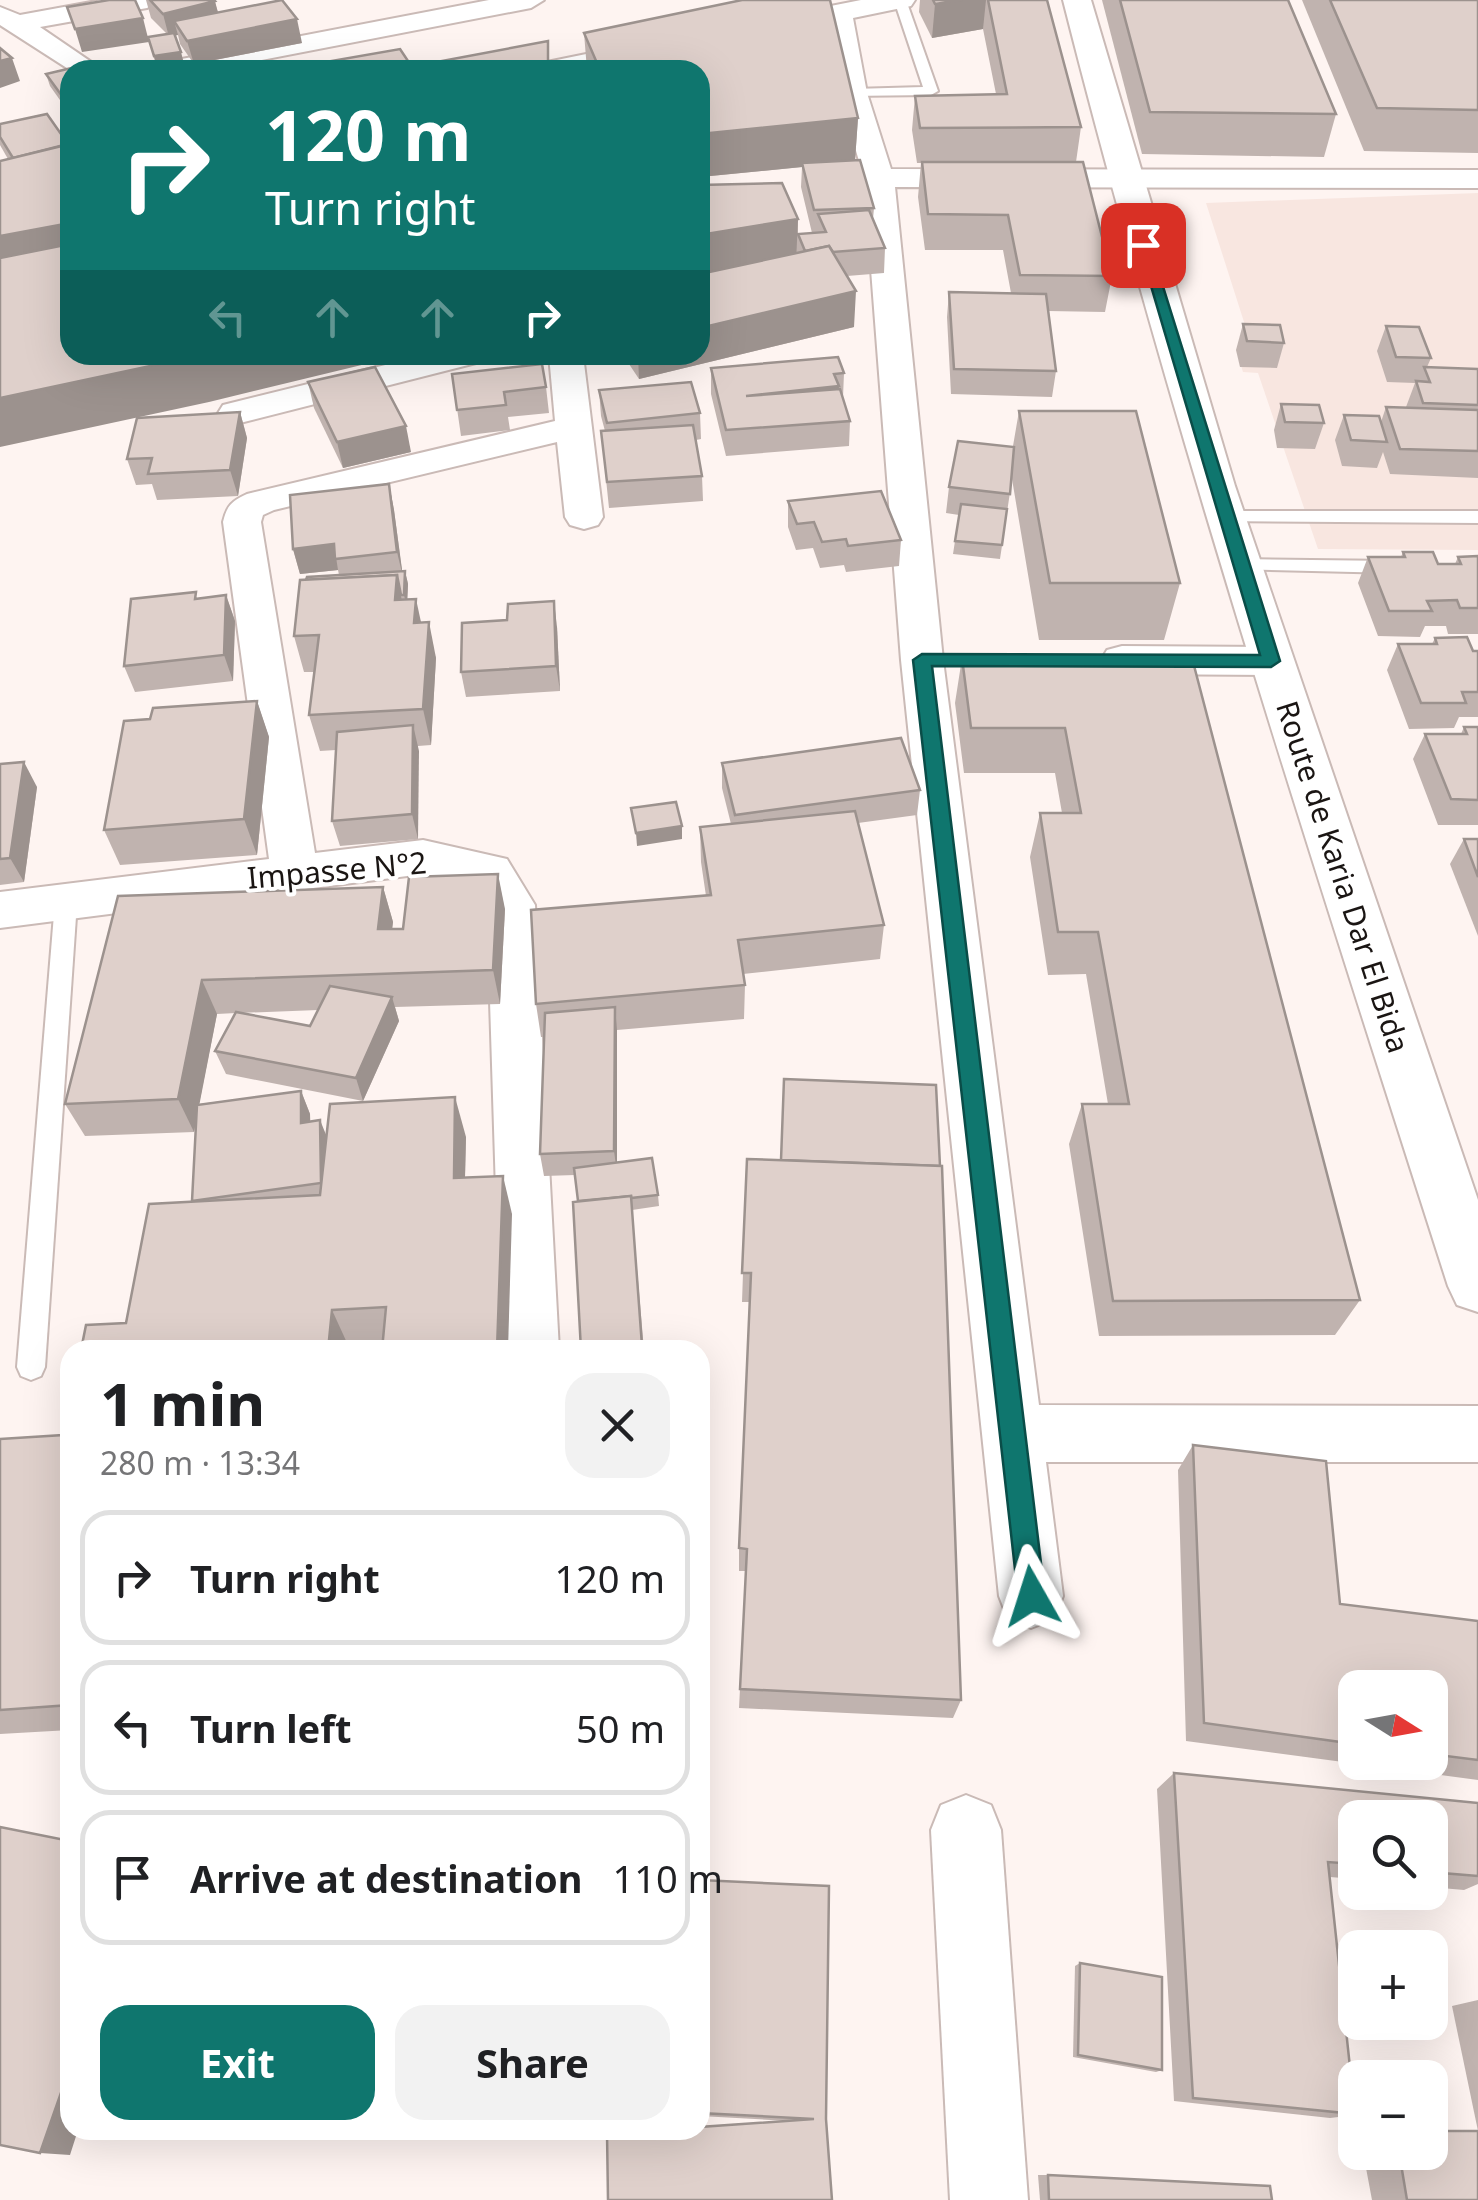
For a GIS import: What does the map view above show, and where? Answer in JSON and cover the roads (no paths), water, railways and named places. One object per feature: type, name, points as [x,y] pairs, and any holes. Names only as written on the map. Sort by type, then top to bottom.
[{"type":"street","points":[[6,19],[147,0]]},
{"type":"street","points":[[218,60],[532,0]]},
{"type":"street","name":"Route de Karia Dar El Bida","points":[[1077,0],[1123,179],[1225,517],[1478,1286]]},
{"type":"street","points":[[784,23],[878,3],[853,93],[879,178],[941,660],[1032,1596]]},
{"type":"street","points":[[6,19],[73,60]]},
{"type":"street","points":[[601,60],[691,42]]},
{"type":"street","points":[[1332,143],[1345,179]]},
{"type":"street","points":[[879,178],[1478,178]]},
{"type":"street","points":[[236,412],[427,365]]},
{"type":"street","points":[[567,365],[584,517]]},
{"type":"street","points":[[294,873],[242,522],[245,509],[574,427]]},
{"type":"street","points":[[1077,660],[1271,661]]},
{"type":"street","name":"Impasse N°2","points":[[0,910],[423,857],[490,872],[511,906],[530,1340]]},
{"type":"street","points":[[1015,1433],[1478,1434]]},
{"type":"street","points":[[966,1830],[989,2200]]},
{"type":"lane","points":[[853,93],[930,91],[878,3]]},
{"type":"lane","points":[[1225,517],[1478,517]]},
{"type":"lane","points":[[1240,565],[1418,567]]},
{"type":"lane","points":[[30,1368],[66,902]]}]
